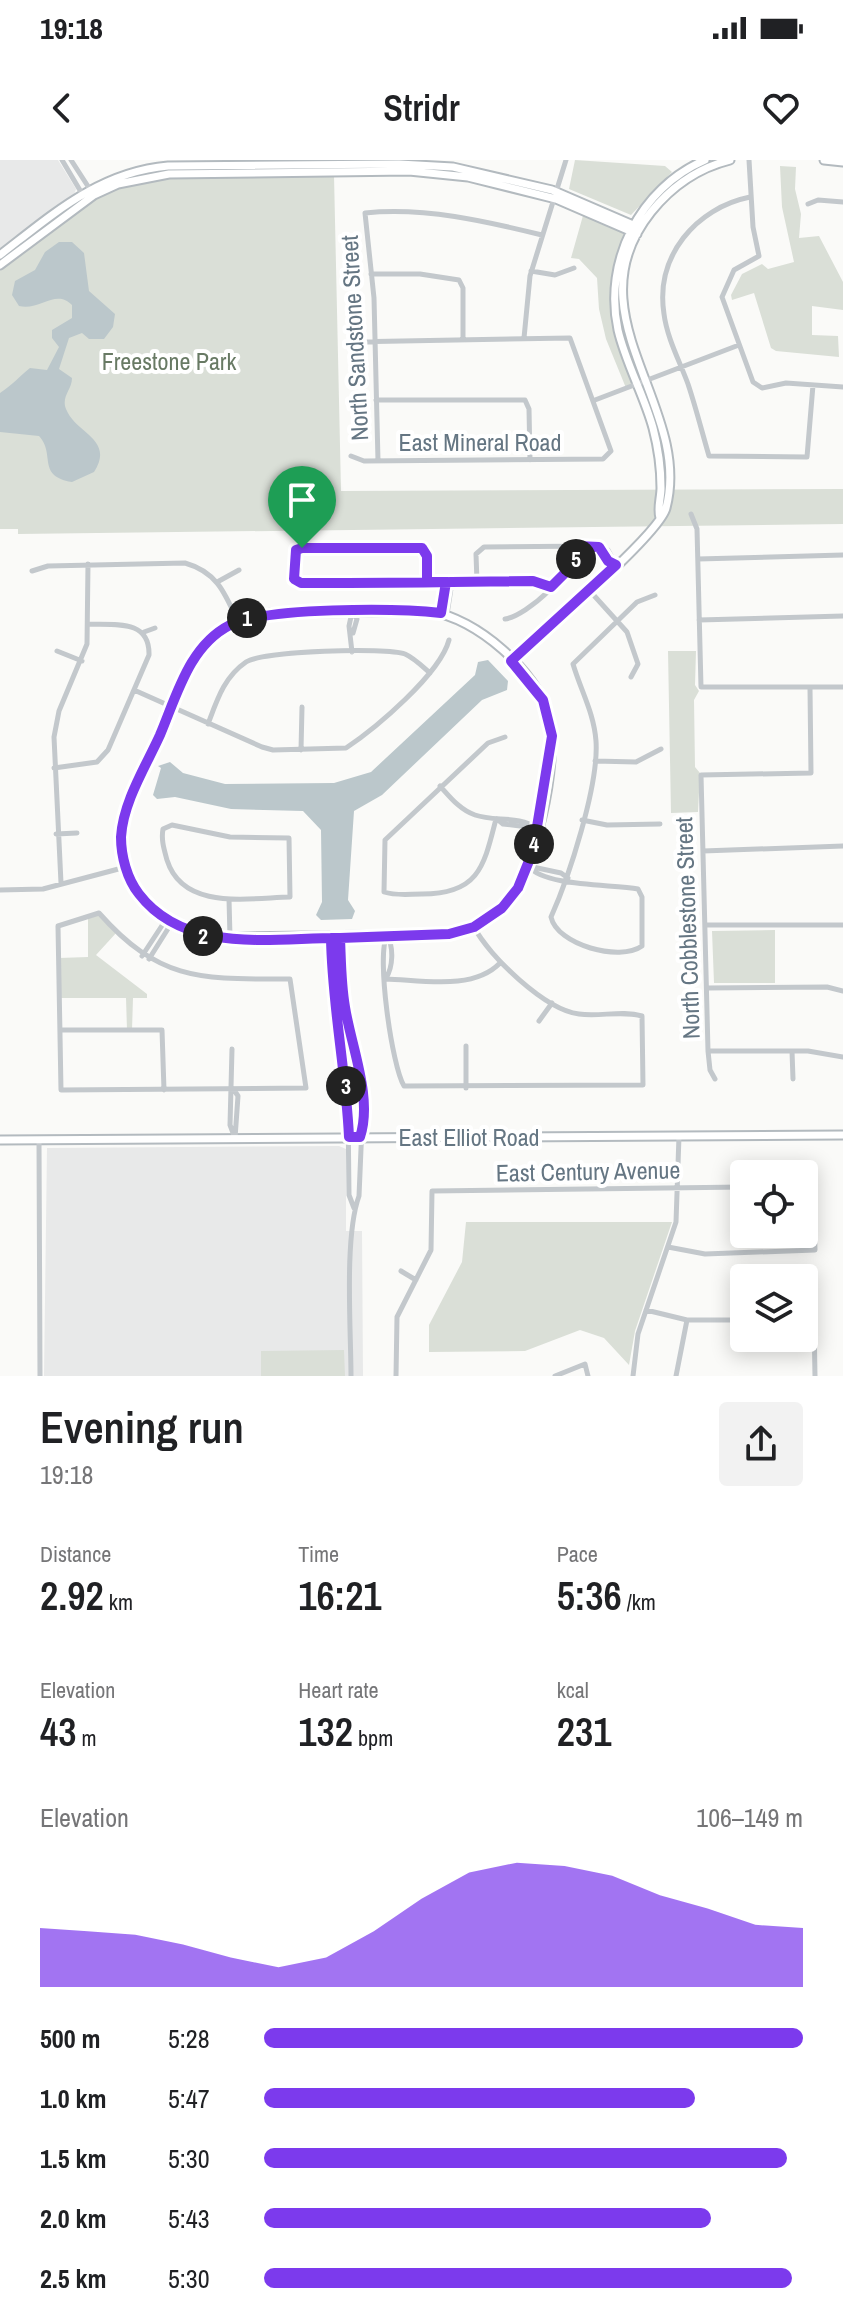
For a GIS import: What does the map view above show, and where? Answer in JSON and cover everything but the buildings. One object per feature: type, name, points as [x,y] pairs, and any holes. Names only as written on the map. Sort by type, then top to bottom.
[{"type":"street","points":[[62,160],[88,194]]},
{"type":"street","points":[[71,160],[88,194]]},
{"type":"street","points":[[524,338],[531,271],[566,160]]},
{"type":"street","points":[[511,661],[647,537],[660,518],[665,490],[653,429],[626,334],[622,306],[625,273],[635,229],[662,189],[705,160]]},
{"type":"street","points":[[635,229],[685,179],[730,160]]},
{"type":"street","points":[[749,160],[750,197],[759,256],[732,273],[722,297],[755,387],[843,387]]},
{"type":"street","points":[[824,160],[843,162]]},
{"type":"street","points":[[0,255],[88,194],[118,184],[169,174],[453,167],[512,178],[635,229]]},
{"type":"street","points":[[0,265],[88,194]]},
{"type":"street","points":[[750,197],[733,200],[694,224],[671,257],[665,274],[663,313],[709,456],[807,457],[813,385]]},
{"type":"street","points":[[808,204],[818,200],[843,202]]},
{"type":"street","name":"North Sandstone Street","points":[[378,461],[375,339],[365,213],[439,214],[488,221],[542,235]]},
{"type":"street","points":[[531,271],[555,275],[574,268]]},
{"type":"street","points":[[371,274],[420,274],[460,281],[463,338]]},
{"type":"street","points":[[348,342],[375,339],[572,339],[595,400],[739,345]]},
{"type":"street","points":[[376,400],[527,402],[530,460]]},
{"type":"street","name":"East Mineral Road","points":[[351,456],[360,461],[603,459],[610,456],[608,436],[595,400]]},
{"type":"street","points":[[691,514],[697,526],[701,687],[843,687]]},
{"type":"street","points":[[505,619],[521,614],[574,564],[578,546]]},
{"type":"street","points":[[477,582],[476,554],[481,548],[599,547],[608,550],[616,565]]},
{"type":"street","points":[[427,582],[426,554],[419,548],[296,550],[293,576],[296,582],[427,582],[449,582],[477,582],[533,581],[551,587]]},
{"type":"street","points":[[698,559],[843,555]]},
{"type":"street","points":[[32,571],[48,566],[185,563],[204,568],[219,581],[238,622]]},
{"type":"street","points":[[61,883],[54,768],[59,711],[82,661],[88,624],[88,564]]},
{"type":"street","points":[[219,581],[239,570]]},
{"type":"street","points":[[444,614],[449,582]]},
{"type":"street","points":[[589,590],[627,632],[638,664],[631,677]]},
{"type":"street","points":[[528,866],[537,873],[569,879],[600,888],[639,891],[640,948],[590,949],[555,926],[551,919],[569,879],[595,761],[591,708],[573,664],[641,599],[655,595]]},
{"type":"street","points":[[352,612],[357,619],[352,634],[352,652]]},
{"type":"street","points":[[352,612],[444,614],[482,632],[532,685],[549,716],[551,757],[537,828],[528,866],[509,900],[474,927],[449,934],[336,938],[208,937],[168,922],[134,888],[126,867],[121,836],[128,806],[200,650],[213,636],[238,622],[270,613],[352,612]]},
{"type":"street","points":[[699,620],[843,616]]},
{"type":"street","points":[[54,768],[97,762],[108,750],[149,655],[149,643],[144,632],[130,625],[88,624]]},
{"type":"street","points":[[144,632],[155,628]]},
{"type":"street","points":[[134,690],[262,747],[301,750],[346,748],[430,673],[445,656],[449,640]]},
{"type":"street","points":[[57,651],[82,661]]},
{"type":"street","points":[[208,724],[224,683],[249,660],[272,653],[403,653],[430,673]]},
{"type":"street","name":"North Cobblestone Street","points":[[715,1079],[708,1051],[701,775],[811,773],[810,688]]},
{"type":"street","points":[[301,750],[302,707]]},
{"type":"street","points":[[496,819],[485,864],[466,885],[433,894],[384,892],[385,840],[488,743],[505,737]]},
{"type":"street","points":[[595,761],[636,762],[661,749]]},
{"type":"street","points":[[440,786],[473,815],[531,824],[537,828]]},
{"type":"street","points":[[582,820],[607,825],[660,824]]},
{"type":"street","points":[[166,826],[230,837],[289,838],[290,897],[229,899],[208,898],[184,887],[169,868],[162,844],[166,826]]},
{"type":"street","points":[[56,834],[77,833]]},
{"type":"street","points":[[703,851],[843,846]]},
{"type":"street","points":[[0,890],[43,889],[126,867]]},
{"type":"street","points":[[229,899],[230,937]]},
{"type":"street","points":[[99,913],[146,957],[198,977],[290,979],[306,1088],[61,1090],[58,926],[99,913]]},
{"type":"street","points":[[146,957],[168,922]]},
{"type":"street","points":[[705,925],[843,925]]},
{"type":"street","points":[[387,936],[383,957],[387,1014],[404,1086],[643,1085],[642,1016],[576,1014],[552,1003],[500,963],[484,947],[474,927]]},
{"type":"street","points":[[336,938],[344,1004],[362,1095],[359,1196],[354,1209],[351,1376]]},
{"type":"street","points":[[336,938],[332,988],[345,1068],[349,1195],[354,1209]]},
{"type":"street","points":[[386,979],[452,981],[478,977],[500,963]]},
{"type":"street","points":[[707,988],[827,987],[843,991]]},
{"type":"street","points":[[539,1021],[552,1003]]},
{"type":"street","points":[[61,1030],[162,1030],[164,1090]]},
{"type":"street","points":[[466,1046],[466,1088]]},
{"type":"street","points":[[232,1049],[233,1089],[238,1096],[235,1138]]},
{"type":"street","points":[[708,1051],[792,1051],[843,1057]]},
{"type":"street","points":[[792,1051],[793,1079]]},
{"type":"street","name":"East Elliot Road","points":[[0,1140],[843,1135]]},
{"type":"street","points":[[633,1376],[633,1354],[676,1222],[679,1136]]},
{"type":"street","points":[[39,1140],[40,1376]]},
{"type":"street","name":"East Century Avenue","points":[[416,1280],[431,1250],[432,1191],[730,1187]]},
{"type":"street","points":[[668,1247],[705,1254],[815,1248]]},
{"type":"street","points":[[396,1376],[397,1317],[416,1280],[401,1271]]},
{"type":"street","points":[[646,1310],[687,1320],[730,1320]]},
{"type":"street","points":[[676,1376],[687,1320]]},
{"type":"street","points":[[815,1352],[815,1376]]},
{"type":"street","points":[[555,1376],[585,1364],[588,1376]]},
{"type":"shaded area","points":[[0,160],[58,160],[76,189],[74,195],[0,251]]},
{"type":"shaded area","points":[[59,242],[72,242],[84,253],[89,291],[115,314],[113,327],[104,339],[89,339],[82,333],[69,338],[59,369],[72,378],[65,400],[66,409],[97,444],[100,452],[94,472],[72,482],[61,479],[50,470],[44,443],[39,436],[0,432],[0,393],[30,368],[47,370],[59,347],[52,338],[52,330],[72,318],[72,305],[66,300],[54,299],[27,307],[19,306],[12,295],[15,281],[35,270],[45,252]]},
{"type":"shaded area","points":[[488,660],[508,681],[507,690],[482,700],[382,795],[354,811],[348,900],[355,911],[352,919],[321,920],[316,915],[322,902],[321,830],[303,811],[231,809],[175,797],[157,799],[153,795],[161,768],[158,766],[170,762],[183,773],[225,784],[334,783],[371,772],[475,675],[478,662]]},
{"type":"shaded area","points":[[339,1146],[346,1149],[346,1231],[362,1231],[363,1376],[44,1376],[47,1148]]},
{"type":"green space","points":[[575,160],[665,166],[672,172],[631,215],[569,189]]},
{"type":"green space","points":[[780,166],[796,167],[795,189],[801,214],[799,238],[819,236],[843,282],[843,310],[812,306],[812,335],[838,336],[839,357],[776,351],[771,348],[754,293],[732,300],[731,295],[742,274],[762,264],[768,269],[794,262],[782,207]]},
{"type":"green space","name":"Freestone Park","points":[[198,175],[334,175],[341,491],[843,489],[843,524],[18,534],[18,529],[0,529],[0,268],[73,210],[121,186],[145,180]]},
{"type":"green space","points":[[584,212],[633,232],[622,273],[620,308],[622,325],[641,382],[626,388],[606,339],[599,309],[597,278],[579,259],[571,258]]},
{"type":"green space","points":[[668,651],[696,651],[695,685],[699,691],[694,700],[695,767],[700,773],[698,812],[671,813]]},
{"type":"green space","points":[[99,913],[117,932],[96,955],[147,994],[147,998],[133,998],[132,1030],[127,1030],[126,998],[60,998],[59,958],[88,957],[88,917]]},
{"type":"green space","points":[[775,930],[775,983],[714,983],[712,931]]},
{"type":"green space","points":[[466,1222],[672,1222],[635,1331],[629,1365],[604,1338],[580,1330],[525,1351],[429,1352],[429,1325],[462,1262]]},
{"type":"green space","points":[[344,1350],[345,1376],[261,1376],[261,1351]]},
{"type":"route","points":[[302,548],[293,554],[294,579],[301,583],[365,583],[427,582],[533,581],[551,587],[574,564],[578,546],[599,547],[602,555],[616,565],[511,661],[543,700],[552,736],[546,789],[533,851],[518,888],[509,900],[491,917],[474,927],[449,934],[340,938],[331,938],[332,988],[345,1068],[349,1137],[360,1137],[363,1127],[362,1095],[344,1004],[340,938],[208,937],[188,932],[165,921],[134,888],[126,867],[121,836],[128,806],[189,668],[213,636],[255,615],[270,613],[441,613],[446,582],[427,582],[427,556],[422,548],[302,548]]}]
